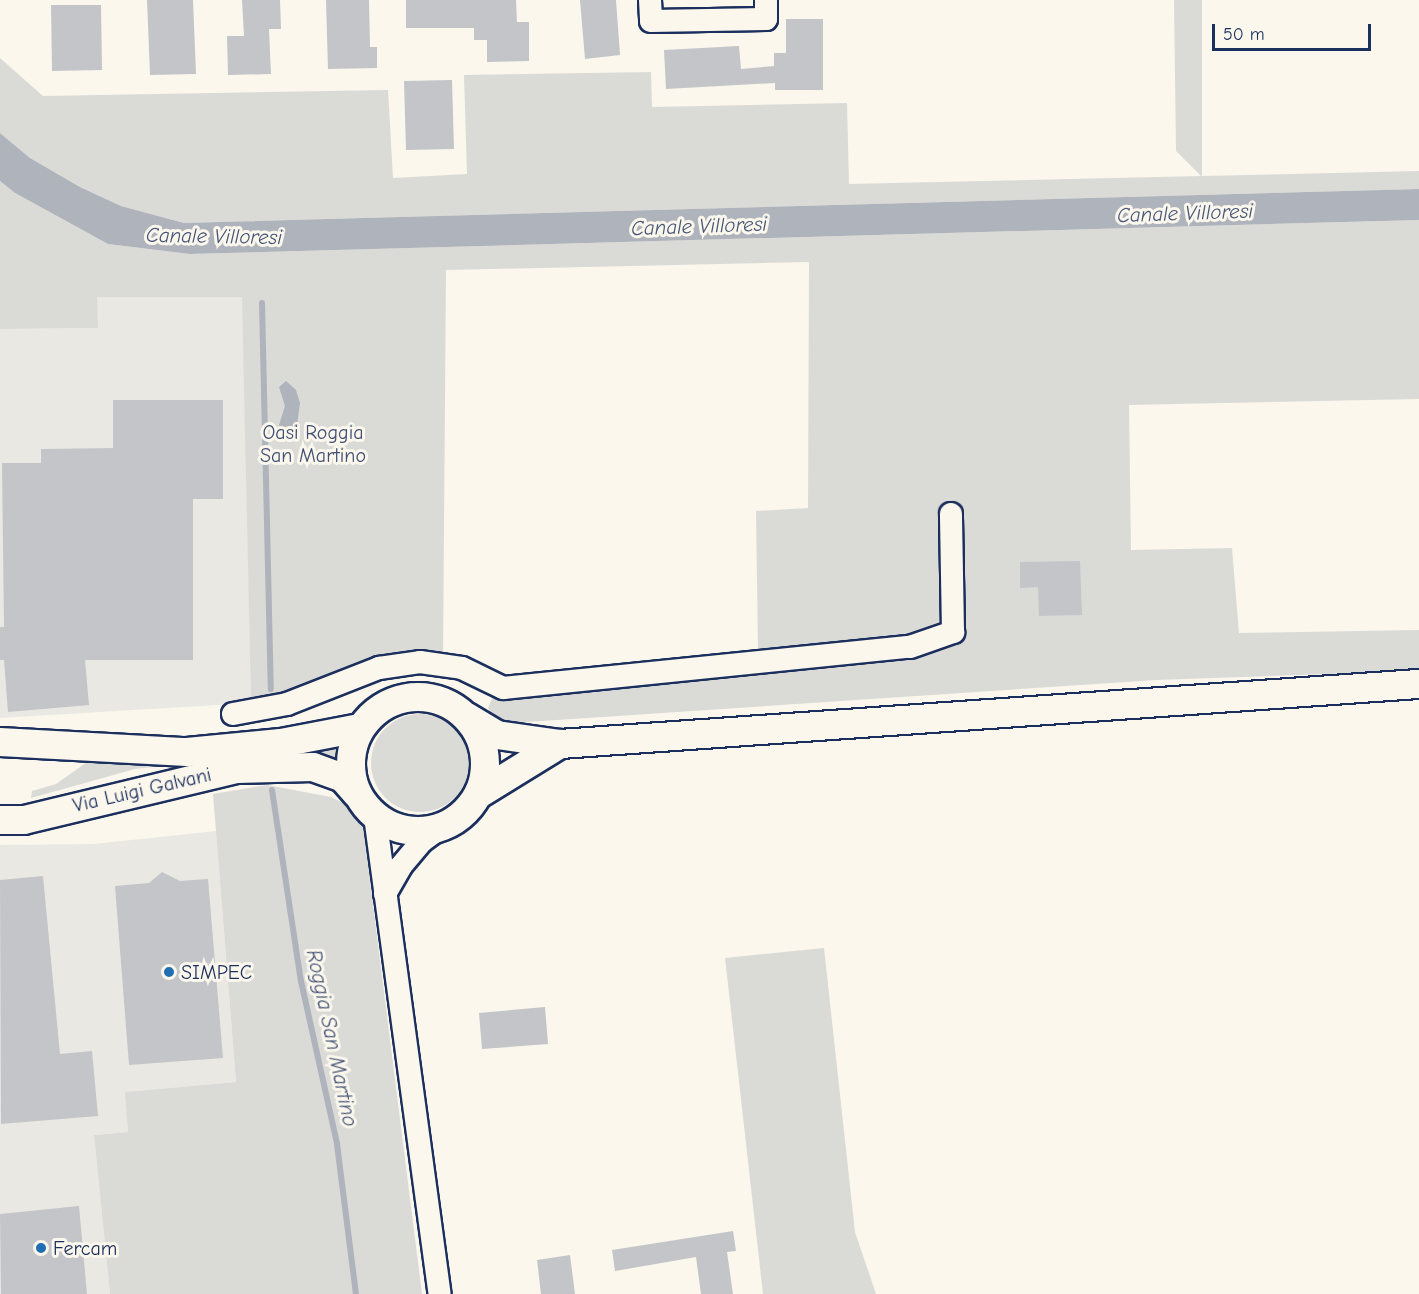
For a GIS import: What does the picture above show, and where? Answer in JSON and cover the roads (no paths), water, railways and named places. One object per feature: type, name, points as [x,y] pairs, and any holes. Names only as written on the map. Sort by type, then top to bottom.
[{"type":"main road","points":[[283,754],[360,728],[382,707],[411,697],[435,699],[496,735],[560,744],[1419,684]]},
{"type":"main road","points":[[467,717],[485,753],[479,794]]},
{"type":"main road","points":[[357,794],[350,760],[360,728]]},
{"type":"main road","name":"Via Luigi Galvani","points":[[0,742],[187,752],[283,754]]},
{"type":"main road","points":[[283,754],[343,778],[375,816],[395,828],[417,831],[440,828],[463,815],[479,794],[560,744]]},
{"type":"main road","name":"Via Luigi Galvani","points":[[0,820],[24,820],[237,768],[283,754]]},
{"type":"street","points":[[650,10],[766,19],[766,0]]},
{"type":"street","points":[[233,714],[287,704],[379,668],[420,662],[462,668],[503,688],[910,647],[953,632],[951,514]]},
{"type":"street","points":[[375,816],[440,1294]]},
{"type":"street","points":[[386,894],[401,866],[422,841],[440,828]]},
{"type":"water","name":"Canale Villoresi","points":[[0,133],[30,158],[80,187],[121,206],[184,223],[1419,189],[1419,220],[190,254],[108,244],[15,193],[0,181]]},
{"type":"water","points":[[286,381],[296,390],[300,403],[297,425],[290,436],[278,428],[285,406],[279,387]]},
{"type":"waterway","name":"Roggia San Martino","points":[[262,303],[271,689]]},
{"type":"waterway","name":"Roggia San Martino","points":[[272,790],[301,981],[337,1144],[356,1294]]},
{"type":"place","name":"SIMPEC","points":[[169,972]]},
{"type":"place","name":"Fercam","points":[[41,1248]]},
{"type":"park label","name":"Oasi Roggia San Martino","points":[[313,444]]}]
